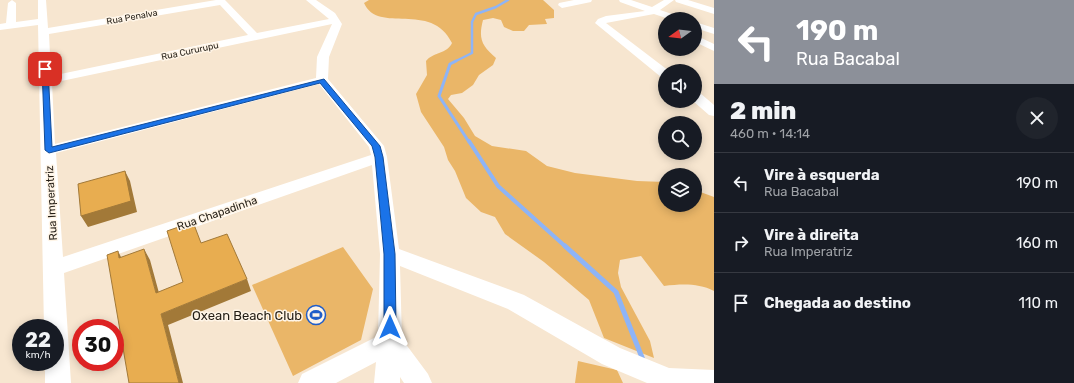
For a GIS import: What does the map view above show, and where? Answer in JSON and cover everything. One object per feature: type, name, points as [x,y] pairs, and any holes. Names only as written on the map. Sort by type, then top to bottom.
[{"type":"street","name":"Rua Imperatriz","points":[[42,0],[58,383]]},
{"type":"street","points":[[310,0],[332,15],[337,24],[322,58],[320,68],[322,80],[376,146],[379,157],[390,254],[390,342],[387,383]]},
{"type":"street","points":[[562,5],[588,0]]},
{"type":"street","points":[[623,0],[658,14]]},
{"type":"street","points":[[658,69],[600,23],[606,19],[651,12],[670,0]]},
{"type":"street","points":[[679,0],[714,12]]},
{"type":"street","name":"Rua Penalva","points":[[0,27],[43,27],[221,1]]},
{"type":"street","points":[[221,1],[255,37]]},
{"type":"street","points":[[11,26],[12,3]]},
{"type":"street","points":[[651,12],[658,17]]},
{"type":"street","name":"Rua Cururupu","points":[[45,81],[336,20]]},
{"type":"street","points":[[702,27],[714,31]]},
{"type":"street","points":[[702,42],[714,48]]},
{"type":"street","points":[[49,150],[322,80]]},
{"type":"street","points":[[702,102],[714,112]]},
{"type":"street","name":"Rua Chapadinha","points":[[54,268],[379,157]]},
{"type":"street","points":[[390,254],[516,302],[611,356],[670,380],[714,383]]},
{"type":"street","points":[[311,383],[390,342]]},
{"type":"street","points":[[390,342],[419,383]]},
{"type":"shaded area","points":[[369,0],[543,0],[554,10],[554,18],[545,19],[547,24],[529,25],[524,31],[513,31],[504,27],[501,20],[493,18],[483,20],[481,32],[482,42],[487,50],[496,58],[493,65],[479,75],[473,85],[462,93],[451,95],[448,99],[464,118],[475,136],[492,146],[526,151],[547,166],[575,173],[637,181],[658,182],[658,212],[702,212],[702,193],[714,197],[714,291],[708,288],[690,285],[664,286],[641,256],[620,260],[618,273],[621,287],[650,341],[654,358],[604,338],[589,300],[544,262],[505,234],[495,217],[481,212],[466,198],[455,171],[448,160],[444,147],[421,112],[416,94],[427,75],[426,61],[432,56],[450,47],[452,43],[443,30],[431,23],[419,20],[381,17],[371,12],[364,3]]},
{"type":"shaded area","name":"Oxean Beach Club","points":[[343,247],[373,289],[361,340],[293,376],[252,285]]},
{"type":"shaded area","points":[[578,361],[617,370],[623,383],[575,383]]},
{"type":"building","points":[[125,171],[131,201],[81,216],[78,184]]},
{"type":"building","points":[[193,222],[201,243],[227,234],[247,279],[161,314],[179,383],[129,383],[124,354],[124,319],[118,319],[107,255],[118,251],[119,258],[144,249],[156,293],[183,282],[167,231]]},
{"type":"waterway","points":[[469,142],[439,96],[450,64],[472,53],[472,22],[476,14],[496,7],[508,0]]},
{"type":"waterway","points":[[469,141],[498,186],[566,247]]},
{"type":"waterway","points":[[565,246],[616,292],[643,360]]},
{"type":"place","name":"Oxean Beach Club","points":[[316,315]]},
{"type":"route","points":[[45,69],[49,150],[322,80],[376,146],[379,157],[390,254],[390,327]]}]
